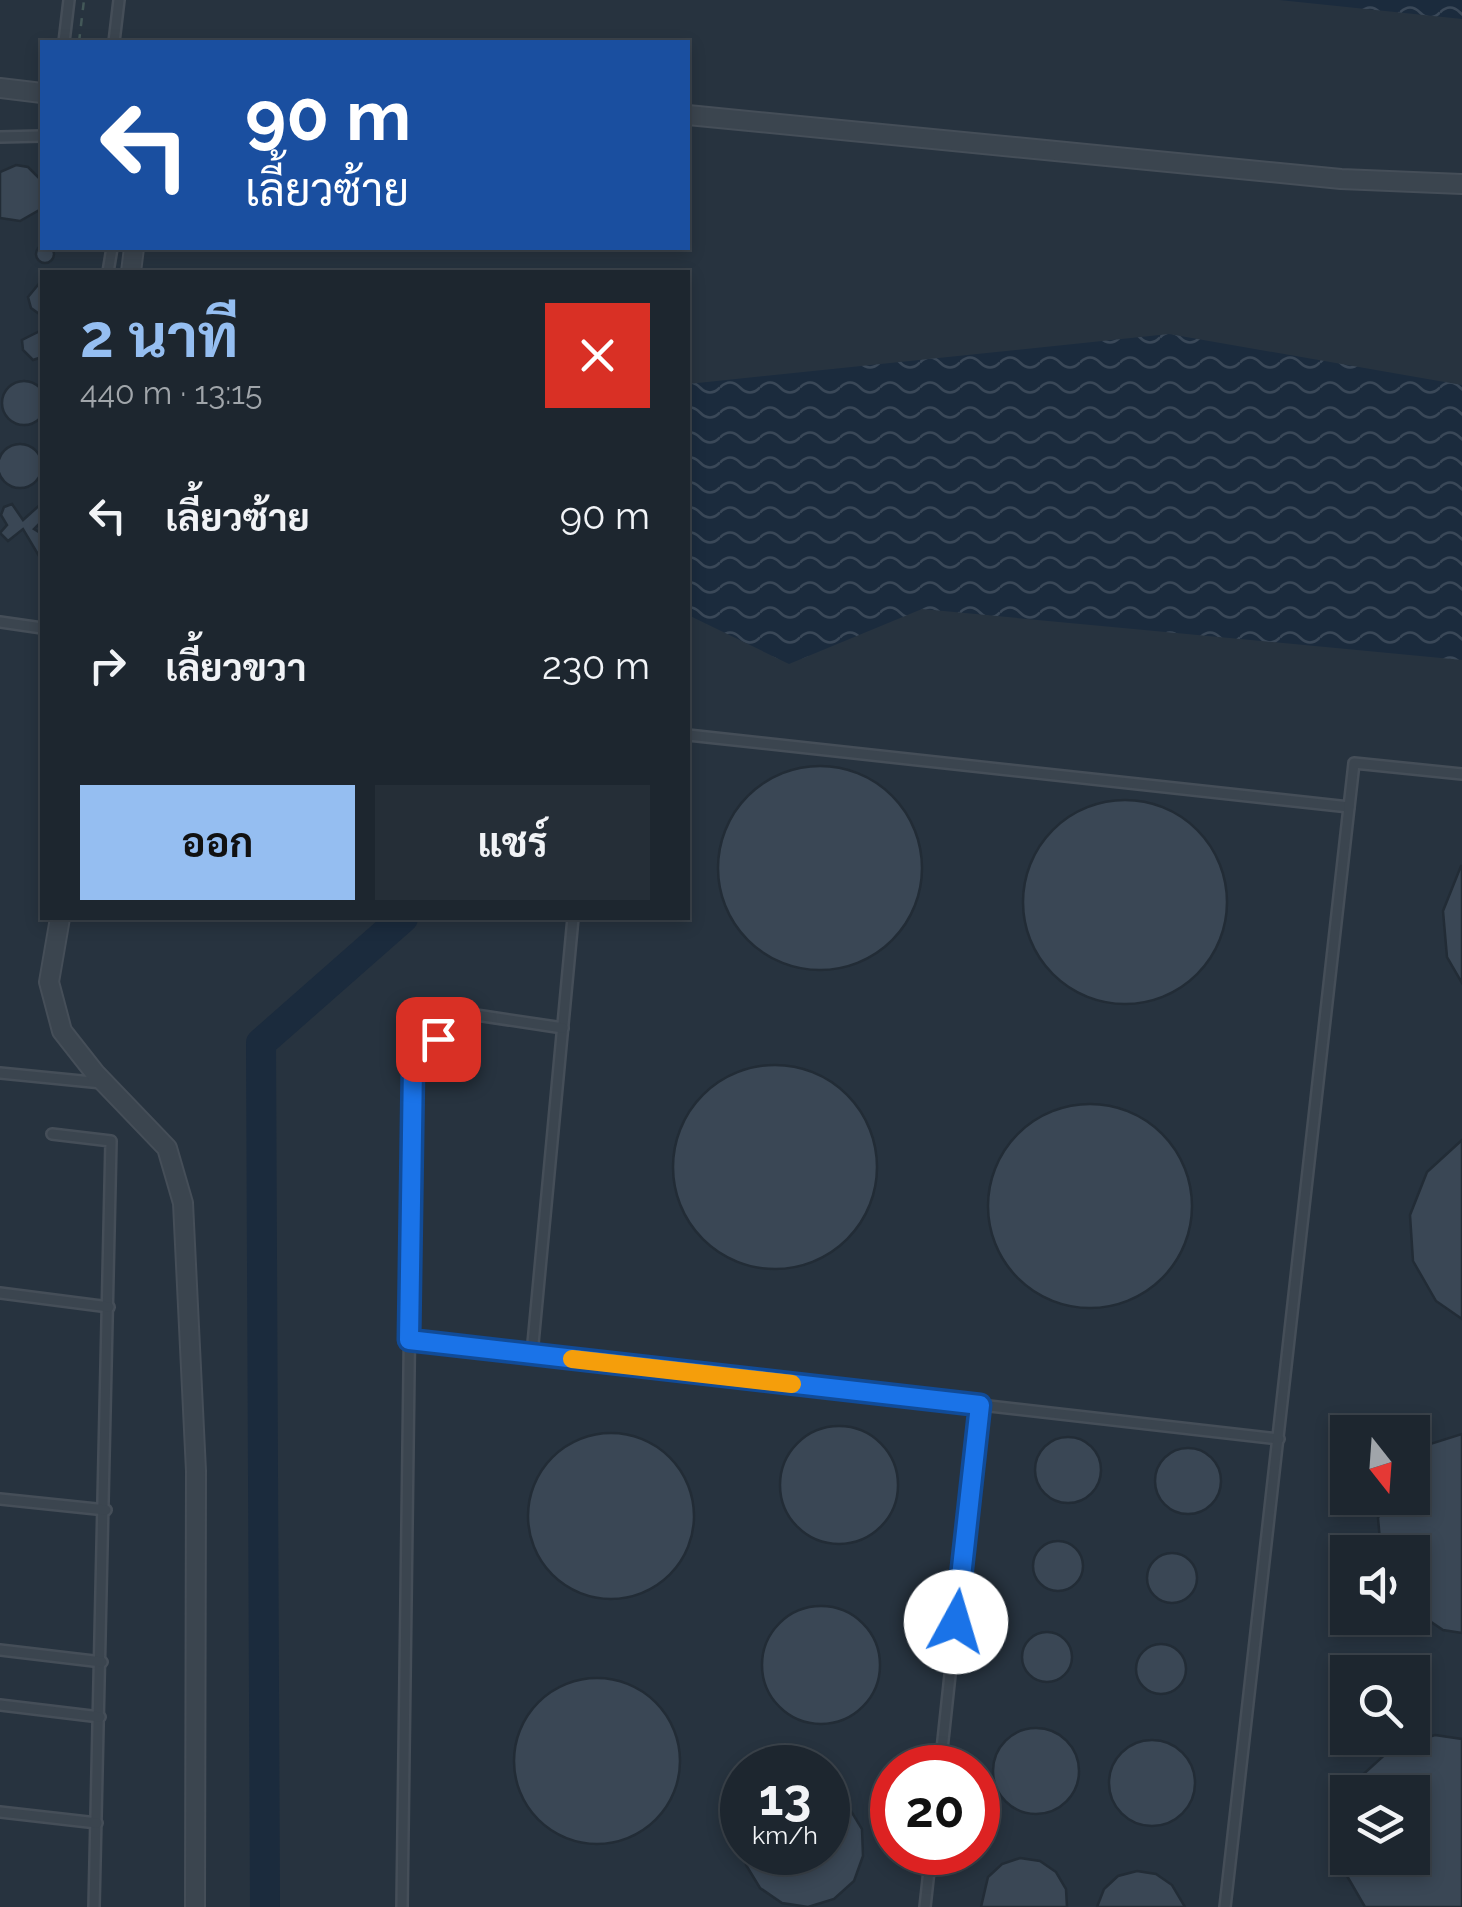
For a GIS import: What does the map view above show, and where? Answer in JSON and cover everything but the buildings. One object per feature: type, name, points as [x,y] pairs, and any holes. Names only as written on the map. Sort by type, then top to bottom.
[{"type":"street","points":[[0,88],[40,93]]},
{"type":"street","points":[[690,115],[1341,179],[1462,184]]},
{"type":"street","points":[[60,920],[49,982],[62,1031],[105,1084],[168,1148],[184,1203],[196,1471],[195,1907]]},
{"type":"lane","points":[[64,40],[69,0]]},
{"type":"lane","points":[[114,40],[119,0]]},
{"type":"lane","points":[[0,137],[40,136]]},
{"type":"lane","points":[[0,622],[40,628]]},
{"type":"lane","points":[[690,736],[1349,806]]},
{"type":"lane","points":[[1225,1907],[1354,763],[1462,774]]},
{"type":"lane","points":[[532,1354],[574,920]]},
{"type":"lane","points":[[402,1907],[413,1064],[463,1013],[563,1028]]},
{"type":"lane","points":[[0,1073],[105,1084]]},
{"type":"lane","points":[[52,1134],[112,1141],[94,1907]]},
{"type":"lane","points":[[0,1292],[109,1307]]},
{"type":"lane","points":[[409,1340],[1279,1438]]},
{"type":"lane","points":[[943,1745],[980,1405]]},
{"type":"lane","points":[[0,1499],[106,1510]]},
{"type":"lane","points":[[0,1650],[102,1662]]},
{"type":"lane","points":[[0,1705],[100,1717]]},
{"type":"lane","points":[[0,1812],[96,1823]]},
{"type":"lane","points":[[925,1907],[928,1875]]},
{"type":"path","points":[[79,40],[84,0]]},
{"type":"water","points":[[1279,0],[1462,0],[1462,19]]},
{"type":"water","points":[[1169,334],[1462,385],[1462,660],[922,609],[789,664],[690,616],[690,384]]},
{"type":"waterway","points":[[265,1907],[261,1043],[401,920]]},
{"type":"slow traffic","points":[[572,1359],[792,1384]]},
{"type":"route","points":[[438,1039],[413,1064],[409,1340],[980,1405],[956,1622]]}]
